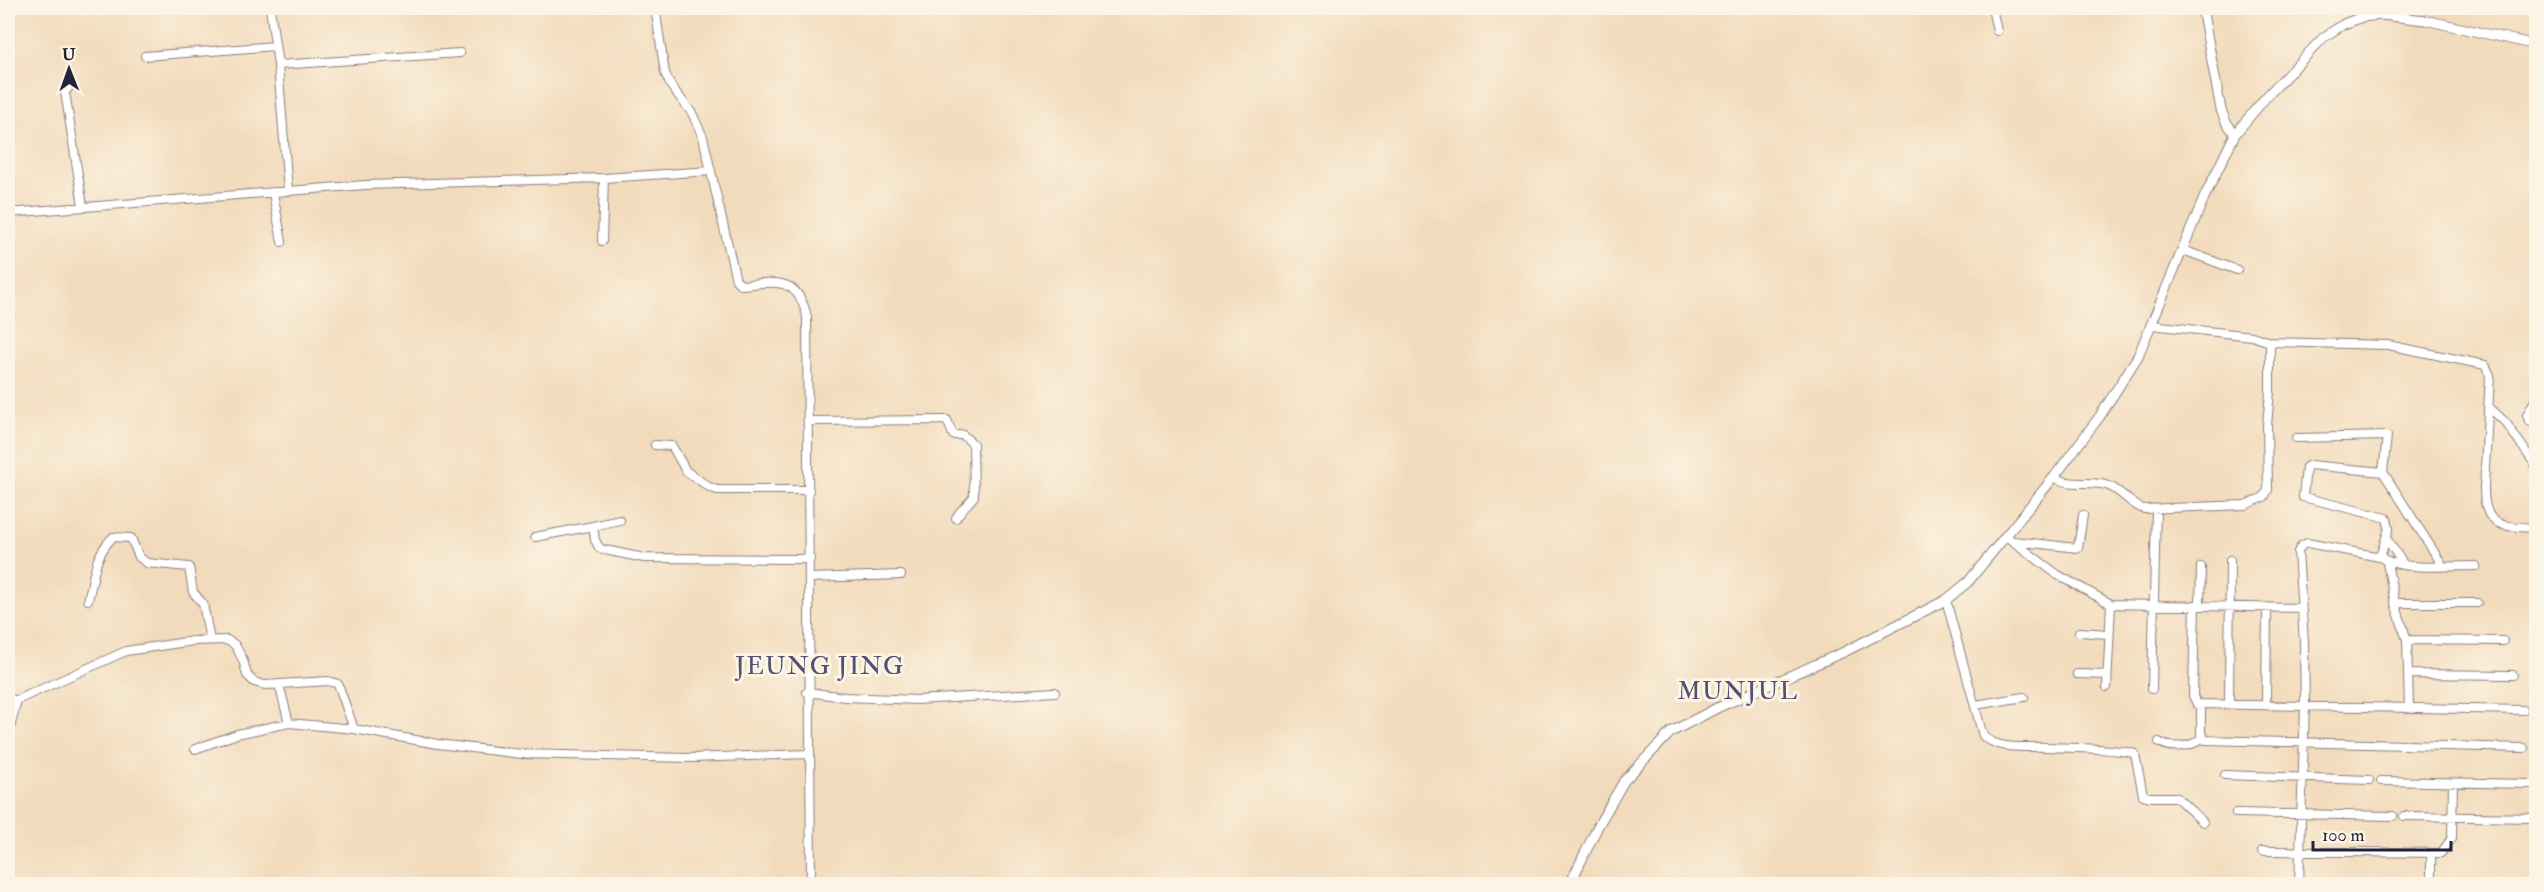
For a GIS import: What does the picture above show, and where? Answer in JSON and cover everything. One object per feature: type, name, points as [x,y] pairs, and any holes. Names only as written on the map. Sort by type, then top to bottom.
[{"type":"street","points":[[270,8],[278,65],[288,191]]},
{"type":"street","points":[[655,8],[665,73],[671,86],[692,113],[703,137],[736,280],[741,285],[786,284],[799,293],[804,301],[807,317],[810,559],[807,692],[811,885]]},
{"type":"street","points":[[1992,8],[1997,31]]},
{"type":"street","points":[[2202,8],[2221,110],[2226,123],[2235,134]]},
{"type":"street","points":[[1570,885],[1574,872],[1624,781],[1671,732],[1716,708],[1846,651],[1946,600],[2009,539],[2126,377],[2152,325],[2235,134],[2281,81],[2324,37],[2344,24],[2362,17],[2381,15],[2425,20],[2536,45]]},
{"type":"street","points":[[145,56],[275,46]]},
{"type":"street","points":[[278,65],[460,53]]},
{"type":"street","points":[[70,86],[65,92],[83,206]]},
{"type":"street","points":[[8,213],[365,185],[604,178],[711,171]]},
{"type":"street","points":[[602,242],[604,178]]},
{"type":"street","points":[[273,193],[282,242]]},
{"type":"street","points":[[2183,250],[2237,270]]},
{"type":"street","points":[[2152,325],[2252,336],[2270,342],[2388,345],[2477,362],[2488,369],[2484,502],[2487,515],[2495,523],[2506,526],[2536,528]]},
{"type":"street","points":[[2054,477],[2070,484],[2109,486],[2138,507],[2156,509],[2245,505],[2267,495],[2270,342]]},
{"type":"street","points":[[2536,398],[2527,415],[2529,422],[2536,424]]},
{"type":"street","points":[[2488,407],[2506,423],[2536,466]]},
{"type":"street","points":[[808,421],[948,420],[953,435],[963,435],[973,444],[974,496],[964,505],[956,518]]},
{"type":"street","points":[[2296,438],[2387,436],[2383,472],[2443,566]]},
{"type":"street","points":[[655,445],[672,446],[686,471],[717,490],[809,490]]},
{"type":"street","points":[[2383,472],[2310,465],[2304,471],[2303,497],[2387,518],[2389,528],[2384,560],[2395,603],[2408,640],[2409,707]]},
{"type":"street","points":[[2152,689],[2152,604],[2156,509]]},
{"type":"street","points":[[2009,539],[2078,548],[2084,515]]},
{"type":"street","points":[[535,537],[620,520]]},
{"type":"street","points":[[593,526],[595,540],[600,549],[644,558],[810,559]]},
{"type":"street","points":[[87,600],[95,562],[100,552],[113,537],[131,538],[141,560],[189,567],[194,592],[203,604],[210,640]]},
{"type":"street","points":[[2386,538],[2404,565]]},
{"type":"street","points":[[2009,539],[2058,575],[2111,604],[2300,608]]},
{"type":"street","points":[[2299,885],[2305,706],[2304,643],[2298,552],[2301,546],[2307,543],[2404,565],[2476,566]]},
{"type":"street","points":[[2229,705],[2230,560]]},
{"type":"street","points":[[2201,567],[2193,696],[2194,700],[2201,704],[2523,710]]},
{"type":"street","points":[[809,578],[901,575]]},
{"type":"street","points":[[1946,600],[1983,736],[1992,743],[2005,747],[2047,747],[2135,754],[2144,795],[2176,797],[2203,822]]},
{"type":"street","points":[[2395,603],[2477,603]]},
{"type":"street","points":[[2107,687],[2111,604]]},
{"type":"street","points":[[2266,705],[2267,608]]},
{"type":"street","points":[[2079,632],[2109,634]]},
{"type":"street","points":[[16,701],[126,651],[153,646],[227,640],[235,645],[247,675],[254,682],[265,685],[334,682],[342,691],[354,729]]},
{"type":"street","points":[[2408,640],[2503,641]]},
{"type":"street","points":[[2077,674],[2107,675]]},
{"type":"street","points":[[2409,674],[2512,675]]},
{"type":"street","points":[[279,684],[289,723]]},
{"type":"street","points":[[807,692],[845,697],[917,700],[1055,692]]},
{"type":"street","points":[[8,697],[16,701]]},
{"type":"street","points":[[1975,705],[2024,697]]},
{"type":"street","points":[[8,736],[12,727],[16,701]]},
{"type":"street","points":[[2201,704],[2202,737]]},
{"type":"street","points":[[195,748],[237,734],[289,723],[354,729],[438,744],[522,754],[690,758],[808,754]]},
{"type":"street","points":[[2159,742],[2165,746],[2177,746],[2196,742],[2202,737]]},
{"type":"street","points":[[2202,737],[2205,740],[2524,748]]},
{"type":"street","points":[[2225,775],[2369,780]]},
{"type":"street","points":[[2381,781],[2530,784]]},
{"type":"street","points":[[2262,850],[2441,853],[2452,838],[2453,783]]},
{"type":"street","points":[[2236,813],[2393,816]]},
{"type":"street","points":[[2404,816],[2536,818]]},
{"type":"street","points":[[2431,853],[2431,885]]},
{"type":"district","name":"JEUNG JING","points":[[820,666]]},
{"type":"district","name":"MUNJUL","points":[[1738,691]]}]
